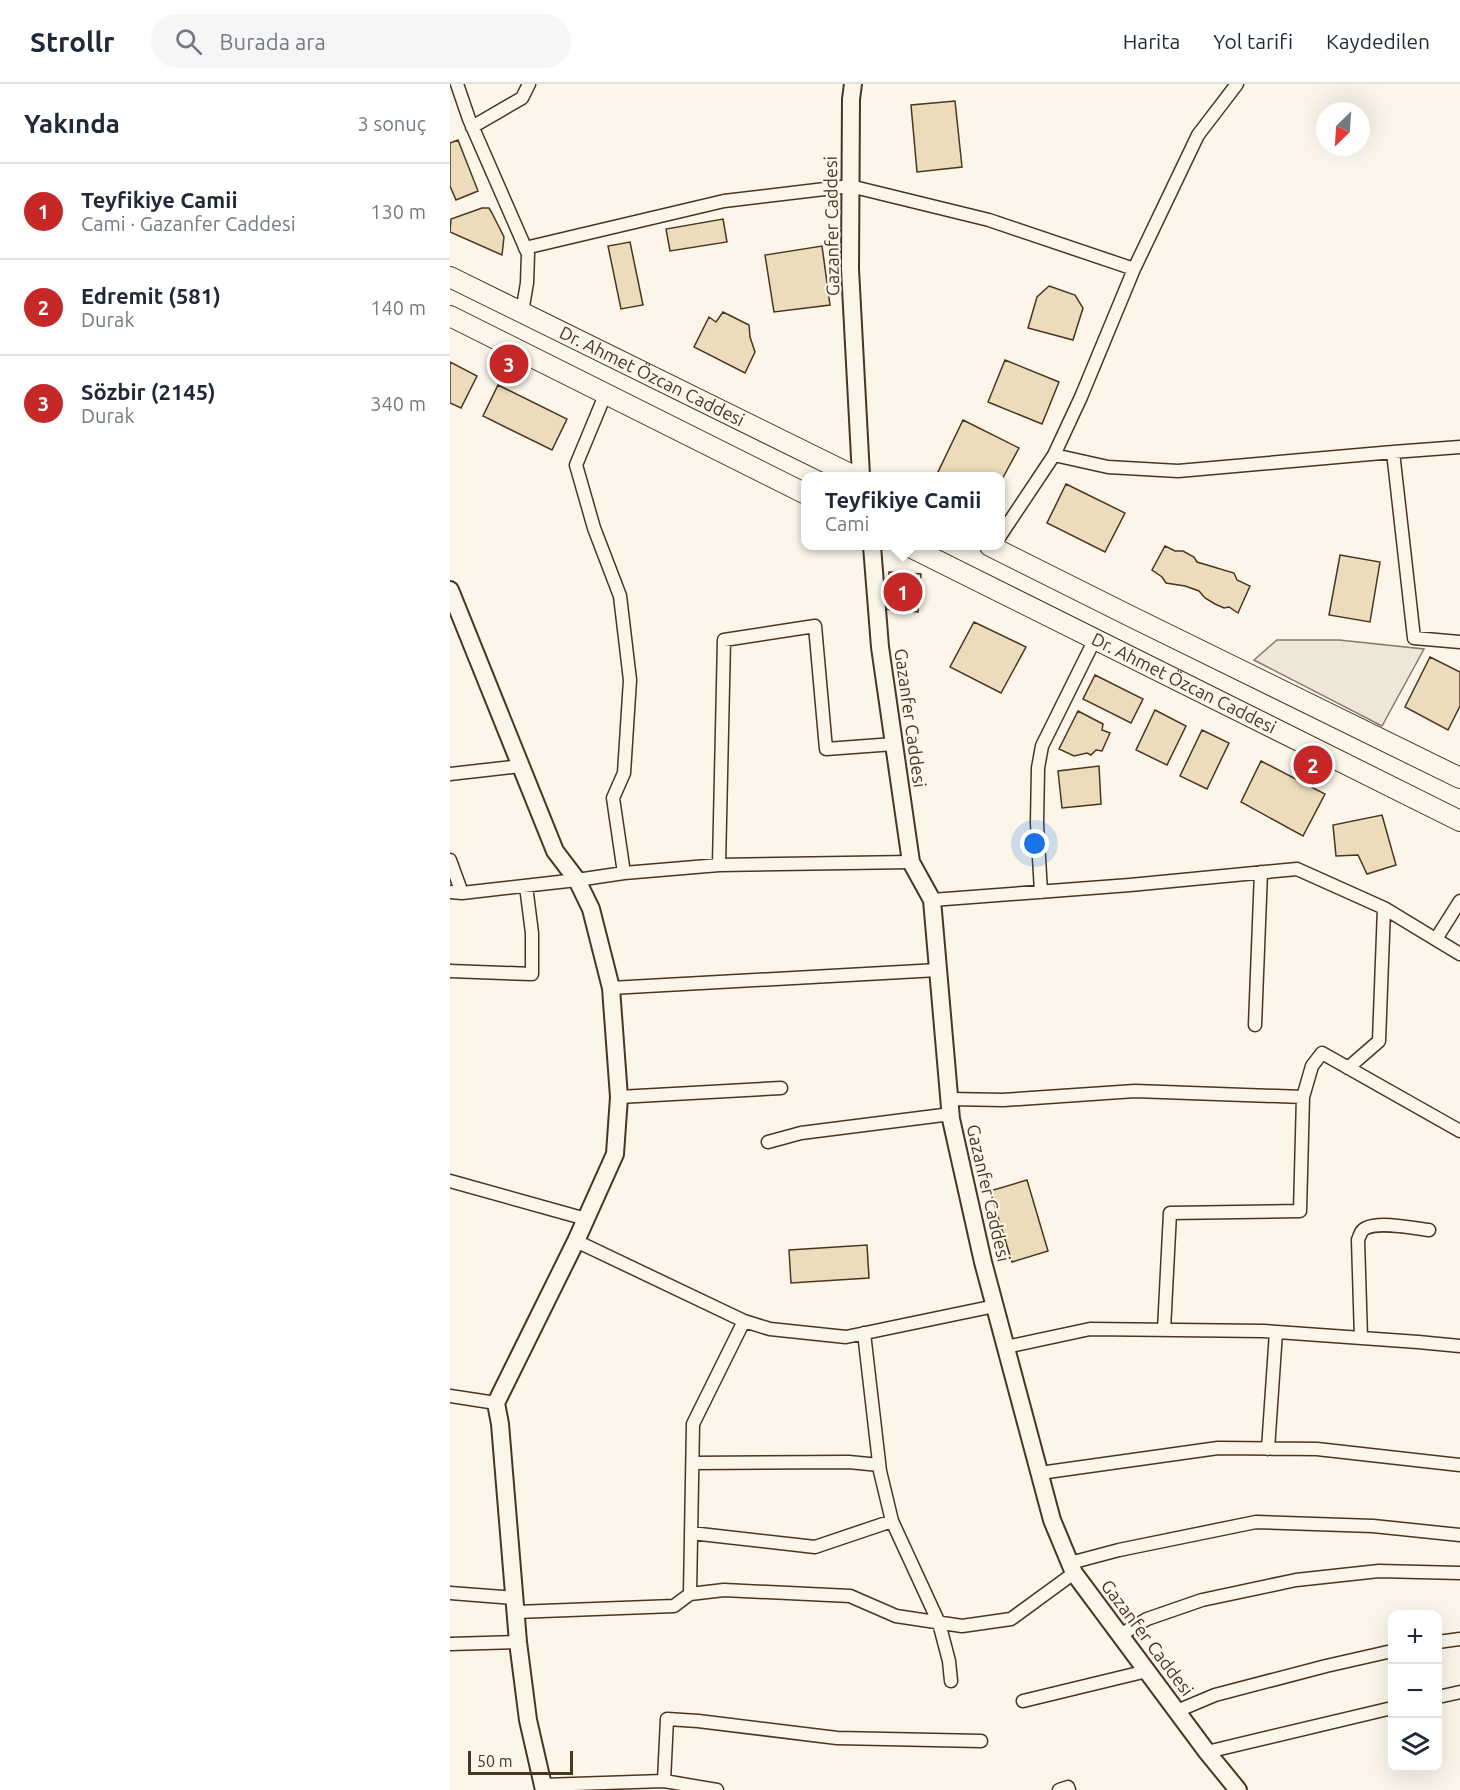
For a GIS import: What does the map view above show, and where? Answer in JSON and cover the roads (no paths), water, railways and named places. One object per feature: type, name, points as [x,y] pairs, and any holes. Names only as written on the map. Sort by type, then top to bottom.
[{"type":"main road","name":"Dr. Ahmet Özcan Caddesi","points":[[450,277],[844,472]]},
{"type":"main road","name":"Dr. Ahmet Özcan Caddesi","points":[[450,316],[801,492]]},
{"type":"main road","name":"Dr. Ahmet Özcan Caddesi","points":[[1005,549],[1130,616],[1460,778]]},
{"type":"main road","name":"Dr. Ahmet Özcan Caddesi","points":[[916,550],[1460,821]]},
{"type":"street","points":[[457,84],[472,127],[528,254],[527,283],[522,312]]},
{"type":"street","points":[[472,127],[522,98],[529,84]]},
{"type":"street","name":"Gazanfer Caddesi","points":[[853,84],[850,269],[861,472]]},
{"type":"street","points":[[1005,529],[1054,455],[1134,269],[1198,135],[1237,84]]},
{"type":"street","points":[[525,248],[724,201],[850,186],[988,220],[1134,269]]},
{"type":"street","points":[[605,395],[576,465],[594,528],[620,596],[630,680],[624,772],[614,798],[624,873]]},
{"type":"street","points":[[1054,455],[1108,467],[1178,471],[1460,447]]},
{"type":"street","points":[[1393,452],[1414,638],[1460,642]]},
{"type":"street","name":"Gazanfer Caddesi","points":[[872,550],[880,647],[911,862],[932,900],[950,1107],[984,1262],[1052,1520],[1072,1568],[1207,1752],[1238,1790]]},
{"type":"street","points":[[450,590],[555,851],[577,880],[591,909],[611,988],[619,1097],[615,1154],[576,1241],[496,1403],[500,1424],[518,1642],[529,1729],[543,1788],[664,1781],[717,1790]]},
{"type":"street","points":[[719,865],[724,640],[815,626],[826,749],[894,744]]},
{"type":"street","points":[[1041,892],[1038,768],[1042,746],[1095,639]]},
{"type":"street","points":[[450,774],[521,766]]},
{"type":"street","points":[[450,860],[456,893],[624,873],[719,865],[911,862]]},
{"type":"street","points":[[932,900],[1130,885],[1297,868],[1384,908],[1460,954]]},
{"type":"street","points":[[1255,1025],[1261,872]]},
{"type":"street","points":[[450,971],[532,974],[532,933],[526,886]]},
{"type":"street","points":[[1436,939],[1460,901]]},
{"type":"street","points":[[1348,1068],[1379,1041],[1384,908]]},
{"type":"street","points":[[611,988],[938,970]]},
{"type":"street","points":[[1164,1330],[1170,1213],[1300,1211],[1303,1097],[1312,1066],[1322,1053],[1460,1131]]},
{"type":"street","points":[[619,1097],[782,1088]]},
{"type":"street","points":[[768,1142],[801,1133],[1003,1100],[1135,1091],[1303,1097]]},
{"type":"street","points":[[450,1181],[586,1219]]},
{"type":"street","points":[[1361,1338],[1358,1240],[1360,1233],[1366,1228],[1380,1225],[1429,1230]]},
{"type":"street","points":[[576,1241],[744,1321],[770,1329],[846,1337],[995,1306]]},
{"type":"street","points":[[690,1594],[693,1424],[744,1321]]},
{"type":"street","points":[[1006,1347],[1090,1329],[1276,1332],[1460,1346]]},
{"type":"street","points":[[1268,1449],[1276,1332]]},
{"type":"street","points":[[864,1333],[879,1465],[892,1521],[939,1623],[949,1661],[951,1681]]},
{"type":"street","points":[[450,1396],[496,1403]]},
{"type":"street","points":[[1040,1473],[1218,1448],[1317,1449],[1460,1465]]},
{"type":"street","points":[[693,1463],[849,1461],[879,1465]]},
{"type":"street","points":[[691,1533],[815,1547],[892,1521]]},
{"type":"street","points":[[450,1593],[515,1605],[674,1606],[690,1594],[724,1590],[850,1596],[896,1616],[962,1626],[1011,1619],[1072,1568],[1119,1550],[1256,1522],[1373,1526],[1460,1535]]},
{"type":"street","points":[[1120,1635],[1147,1619],[1202,1600],[1296,1580],[1379,1571],[1460,1574]]},
{"type":"street","points":[[1442,1641],[1460,1639]]},
{"type":"street","points":[[450,1644],[518,1642]]},
{"type":"street","points":[[1177,1711],[1215,1695],[1388,1652]]},
{"type":"street","points":[[1023,1701],[1147,1671]]},
{"type":"street","points":[[1442,1696],[1460,1692]]},
{"type":"street","points":[[1207,1752],[1388,1709]]},
{"type":"street","points":[[664,1781],[667,1719],[837,1738],[981,1741]]},
{"type":"street","points":[[1059,1790],[1068,1787],[1069,1790]]},
{"type":"place","name":"Sözbir (2145)","points":[[509,364]]},
{"type":"place","name":"Teyfikiye Camii","points":[[903,592]]},
{"type":"place","name":"Edremit (581)","points":[[1313,765]]}]
